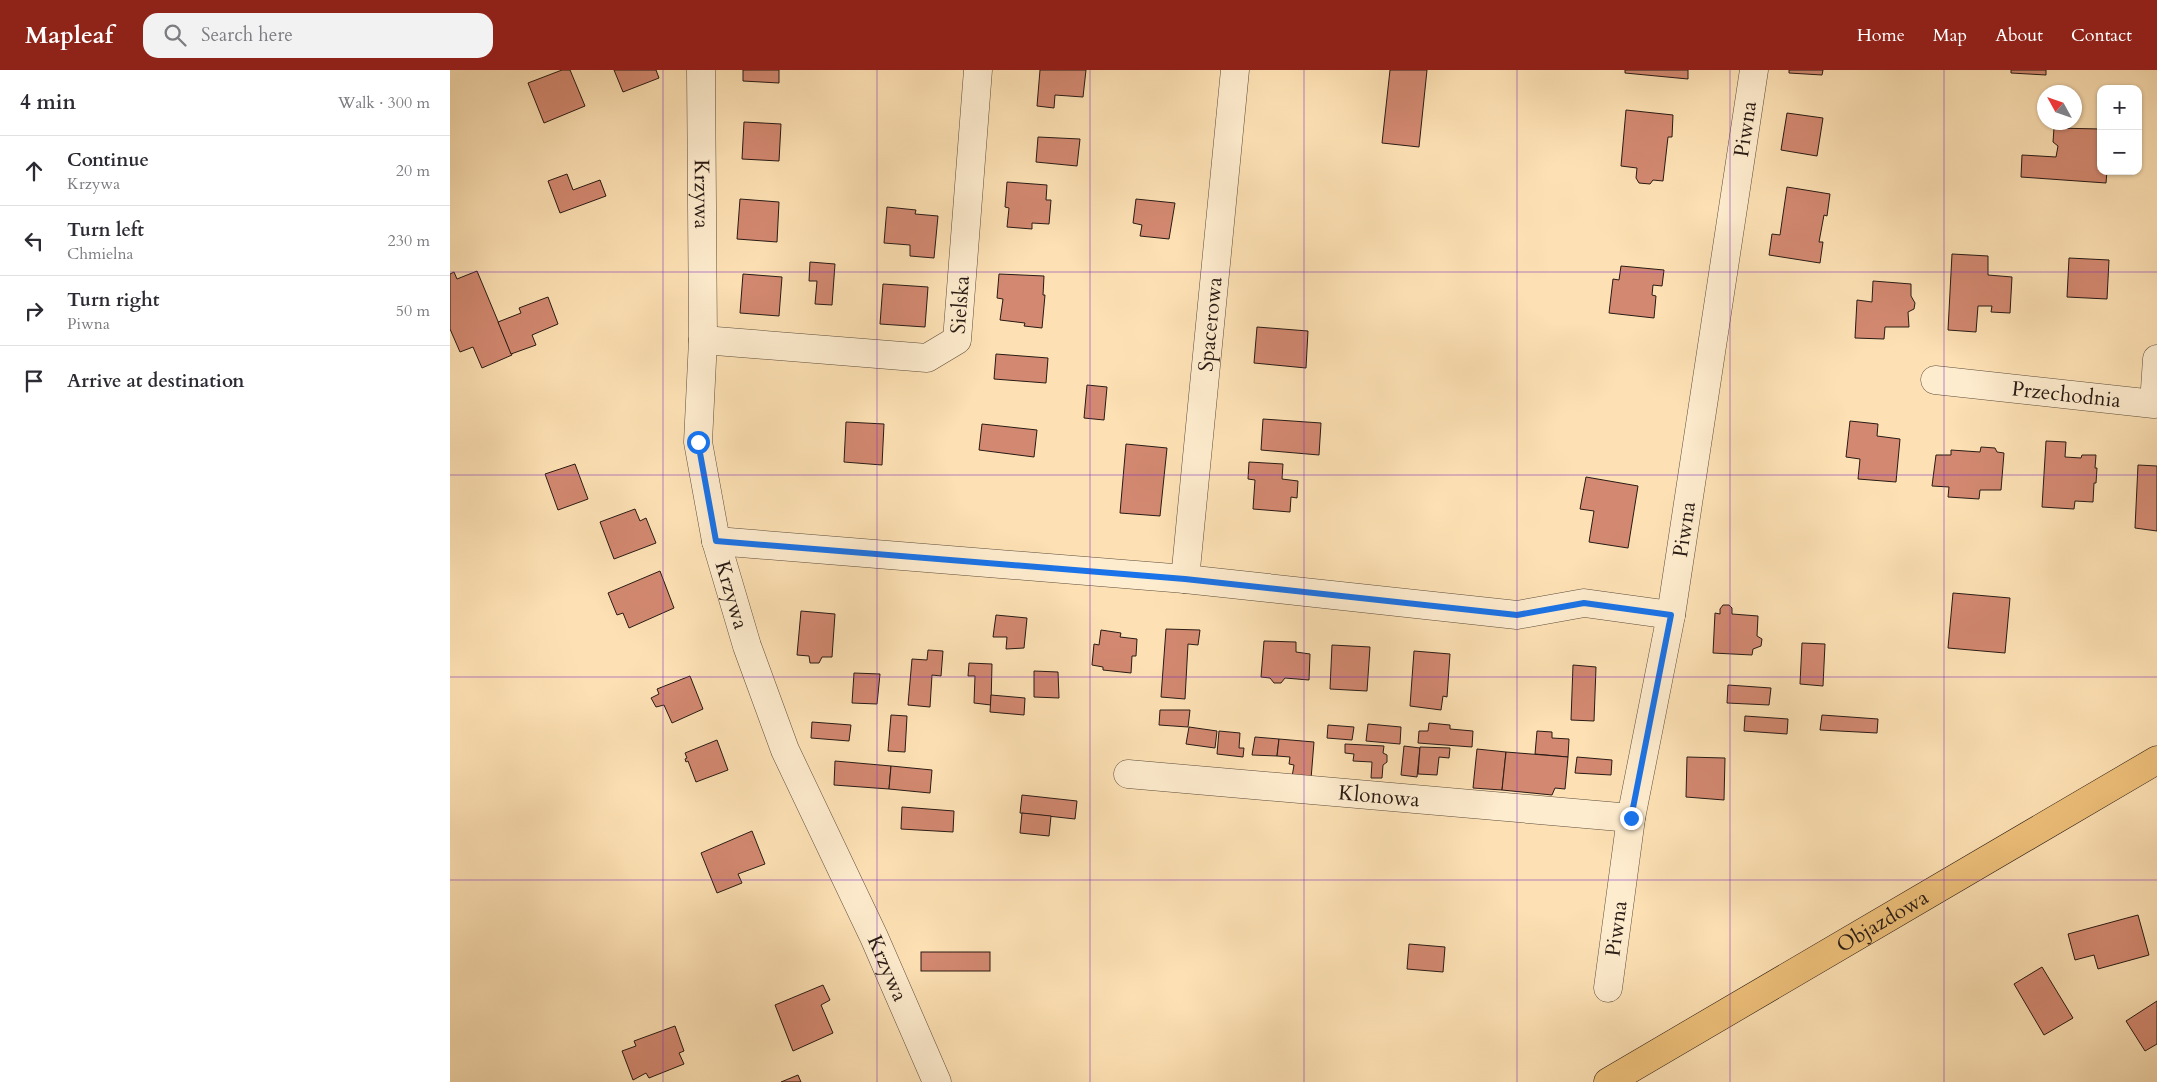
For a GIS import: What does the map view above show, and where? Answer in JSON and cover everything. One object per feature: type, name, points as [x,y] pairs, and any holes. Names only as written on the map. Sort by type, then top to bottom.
[{"type":"main road","name":"Objazdowa","points":[[1608,1082],[2157,760]]},
{"type":"street","name":"Krzywa","points":[[701,70],[703,340],[698,442],[716,541],[748,646],[785,750],[874,938],[937,1082]]},
{"type":"street","name":"Sielska","points":[[703,340],[928,358],[957,340],[978,70]]},
{"type":"street","name":"Spacerowa","points":[[1185,579],[1235,70]]},
{"type":"street","name":"Piwna","points":[[1608,988],[1631,818],[1671,615],[1754,70]]},
{"type":"street","name":"Przechodnia","points":[[1934,380],[2154,404],[2157,359]]},
{"type":"street","points":[[716,541],[1185,579],[1517,615],[1584,603],[1671,615]]},
{"type":"street","name":"Klonowa","points":[[1128,774],[1631,818]]},
{"type":"building","points":[[562,70],[570,70],[585,106],[544,123],[528,83]]},
{"type":"building","points":[[614,70],[656,70],[659,78],[623,92]]},
{"type":"building","points":[[743,70],[779,70],[779,83],[743,81]]},
{"type":"building","points":[[1040,70],[1086,70],[1083,97],[1055,95],[1054,108],[1037,106]]},
{"type":"building","points":[[1390,70],[1427,70],[1419,147],[1382,143]]},
{"type":"building","points":[[1625,70],[1688,70],[1688,79],[1625,73]]},
{"type":"building","points":[[1789,70],[1823,70],[1822,75],[1789,73]]},
{"type":"building","points":[[2011,70],[2046,70],[2046,75],[2011,73]]},
{"type":"building","points":[[1626,110],[1673,115],[1672,137],[1668,137],[1663,181],[1653,180],[1650,184],[1639,183],[1636,178],[1637,168],[1621,166]]},
{"type":"building","points":[[1787,113],[1823,118],[1817,156],[1781,150]]},
{"type":"building","points":[[744,122],[781,124],[779,161],[742,159]]},
{"type":"building","points":[[2097,129],[2097,175],[2107,175],[2106,183],[2021,177],[2022,155],[2056,157],[2058,146],[2053,142],[2054,130]]},
{"type":"building","points":[[1038,137],[1080,139],[1077,166],[1036,162]]},
{"type":"building","points":[[567,174],[573,190],[600,180],[606,196],[560,213],[548,181]]},
{"type":"building","points":[[1007,182],[1047,185],[1046,200],[1051,200],[1049,224],[1032,223],[1032,229],[1007,227],[1009,208],[1005,207]]},
{"type":"building","points":[[1787,187],[1830,194],[1827,216],[1824,215],[1819,242],[1823,242],[1820,263],[1769,255],[1772,234],[1780,235]]},
{"type":"building","points":[[740,199],[779,202],[777,242],[737,239]]},
{"type":"building","points":[[1136,199],[1175,203],[1169,239],[1140,236],[1142,225],[1133,223]]},
{"type":"building","points":[[887,207],[916,210],[915,214],[938,216],[934,258],[910,256],[910,245],[884,243]]},
{"type":"building","points":[[1952,254],[1988,256],[1988,275],[2012,277],[2010,313],[1991,312],[1992,306],[1978,306],[1976,332],[1948,330]]},
{"type":"building","points":[[2069,258],[2109,260],[2107,299],[2067,297]]},
{"type":"building","points":[[810,262],[835,264],[832,305],[815,304],[817,281],[809,281]]},
{"type":"building","points":[[1621,266],[1664,270],[1662,286],[1653,285],[1652,295],[1656,296],[1654,318],[1609,313],[1613,279],[1619,280]]},
{"type":"building","points":[[477,271],[512,355],[482,368],[473,347],[460,352],[450,329],[450,274],[454,272],[457,279]]},
{"type":"building","points":[[743,274],[782,277],[779,316],[740,313]]},
{"type":"building","points":[[999,274],[1044,276],[1043,295],[1045,295],[1042,328],[1024,326],[1025,323],[1000,320],[1003,299],[997,298]]},
{"type":"building","points":[[1873,281],[1911,284],[1911,296],[1915,303],[1914,309],[1908,312],[1909,327],[1885,327],[1884,339],[1855,338],[1857,300],[1872,302]]},
{"type":"building","points":[[883,284],[928,287],[925,327],[880,324]]},
{"type":"building","points":[[548,297],[558,324],[532,335],[536,345],[511,354],[498,322],[521,313],[519,308]]},
{"type":"building","points":[[1257,327],[1308,331],[1306,368],[1254,363]]},
{"type":"building","points":[[996,354],[1048,358],[1046,383],[994,379]]},
{"type":"building","points":[[1087,385],[1107,387],[1104,420],[1084,418]]},
{"type":"building","points":[[1263,419],[1321,423],[1319,455],[1261,450]]},
{"type":"building","points":[[1850,421],[1878,424],[1877,436],[1900,439],[1896,482],[1858,479],[1860,459],[1846,457]]},
{"type":"building","points":[[846,422],[884,424],[882,465],[844,462]]},
{"type":"building","points":[[982,424],[1037,430],[1034,457],[979,450]]},
{"type":"building","points":[[2046,441],[2066,442],[2065,457],[2081,458],[2082,455],[2096,455],[2095,468],[2097,468],[2093,502],[2075,501],[2074,509],[2042,507]]},
{"type":"building","points":[[1126,444],[1167,448],[1160,516],[1120,513]]},
{"type":"building","points":[[1981,447],[1995,448],[1997,452],[2004,453],[2001,490],[1980,490],[1979,499],[1948,497],[1949,487],[1932,486],[1936,455],[1951,455],[1951,450],[1980,452]]},
{"type":"building","points":[[1249,462],[1283,464],[1282,479],[1298,481],[1297,498],[1291,497],[1290,512],[1253,509],[1255,480],[1248,479]]},
{"type":"building","points":[[575,464],[588,499],[558,510],[545,474]]},
{"type":"building","points":[[2138,465],[2157,466],[2157,531],[2135,528]]},
{"type":"building","points":[[1586,477],[1638,486],[1628,548],[1589,542],[1594,511],[1580,509]]},
{"type":"building","points":[[635,509],[640,521],[646,518],[656,543],[614,559],[600,522]]},
{"type":"building","points":[[660,571],[674,608],[629,628],[623,613],[617,615],[608,593]]},
{"type":"building","points":[[1953,593],[2010,598],[2005,653],[1948,648]]},
{"type":"building","points":[[1723,605],[1729,605],[1732,608],[1732,614],[1758,616],[1757,636],[1762,639],[1761,646],[1753,649],[1752,655],[1713,653],[1715,613],[1720,614],[1720,609]]},
{"type":"building","points":[[801,611],[835,614],[832,657],[822,657],[819,663],[810,663],[809,656],[797,655]]},
{"type":"building","points":[[996,615],[1027,618],[1024,648],[1006,649],[1007,637],[993,637]]},
{"type":"building","points":[[1166,629],[1200,630],[1198,645],[1188,644],[1185,699],[1161,697]]},
{"type":"building","points":[[1101,630],[1121,633],[1120,637],[1137,639],[1136,656],[1132,656],[1131,673],[1103,670],[1103,667],[1092,665],[1094,644],[1099,645]]},
{"type":"building","points":[[1264,641],[1296,642],[1296,652],[1310,654],[1309,680],[1285,678],[1281,683],[1274,683],[1270,678],[1261,677]]},
{"type":"building","points":[[1802,643],[1825,644],[1823,686],[1800,684]]},
{"type":"building","points":[[1332,645],[1370,647],[1367,691],[1330,689]]},
{"type":"building","points":[[928,650],[943,651],[941,676],[932,675],[930,707],[908,705],[912,659],[927,660]]},
{"type":"building","points":[[1414,651],[1450,654],[1447,697],[1443,696],[1441,710],[1410,706]]},
{"type":"building","points":[[969,663],[992,664],[991,705],[974,703],[975,676],[968,676]]},
{"type":"building","points":[[1573,665],[1596,667],[1594,721],[1571,720]]},
{"type":"building","points":[[1034,671],[1058,672],[1059,698],[1034,697]]},
{"type":"building","points":[[854,673],[880,674],[877,704],[852,703]]},
{"type":"building","points":[[690,676],[703,709],[672,723],[664,705],[656,707],[651,698],[659,694],[657,689]]},
{"type":"building","points":[[1728,685],[1771,688],[1769,705],[1727,703]]},
{"type":"building","points":[[991,695],[1025,698],[1024,715],[990,712]]},
{"type":"building","points":[[1160,710],[1190,710],[1188,727],[1159,725]]},
{"type":"building","points":[[891,715],[907,716],[905,752],[888,751]]},
{"type":"building","points":[[1822,715],[1878,719],[1877,733],[1820,730]]},
{"type":"building","points":[[1745,716],[1788,719],[1787,734],[1744,731]]},
{"type":"building","points":[[812,722],[851,725],[849,741],[811,738]]},
{"type":"building","points":[[1429,723],[1450,725],[1450,729],[1473,731],[1472,747],[1418,743],[1419,731],[1428,731]]},
{"type":"building","points":[[1368,724],[1401,727],[1400,744],[1366,741]]},
{"type":"building","points":[[1328,725],[1354,727],[1352,740],[1327,738]]},
{"type":"building","points":[[1189,727],[1217,731],[1215,748],[1186,744]]},
{"type":"building","points":[[1219,731],[1240,733],[1239,748],[1244,748],[1243,757],[1217,754]]},
{"type":"building","points":[[1537,731],[1552,732],[1552,738],[1569,739],[1568,757],[1535,754]]},
{"type":"building","points":[[1255,737],[1279,739],[1277,756],[1252,755]]},
{"type":"building","points":[[1279,739],[1314,742],[1311,779],[1292,777],[1294,765],[1289,764],[1290,757],[1277,756]]},
{"type":"building","points":[[717,740],[728,770],[696,782],[688,761],[686,762],[685,753]]},
{"type":"building","points":[[1345,744],[1384,746],[1383,753],[1387,755],[1387,762],[1383,765],[1382,778],[1371,778],[1372,762],[1353,761],[1354,754],[1345,753]]},
{"type":"building","points":[[1404,746],[1420,748],[1417,777],[1401,775]]},
{"type":"building","points":[[1420,747],[1450,748],[1449,758],[1439,757],[1437,775],[1418,774]]},
{"type":"building","points":[[1477,749],[1506,752],[1502,790],[1473,788]]},
{"type":"building","points":[[1506,752],[1568,757],[1565,789],[1555,788],[1552,795],[1502,790]]},
{"type":"building","points":[[1577,757],[1612,760],[1611,775],[1575,773]]},
{"type":"building","points":[[1687,757],[1725,758],[1724,800],[1686,797]]},
{"type":"building","points":[[835,761],[891,766],[889,789],[834,785]]},
{"type":"building","points":[[891,766],[932,770],[930,793],[889,789]]},
{"type":"building","points":[[1022,795],[1077,801],[1075,819],[1020,813]]},
{"type":"building","points":[[902,807],[954,811],[953,832],[901,829]]},
{"type":"building","points":[[1022,813],[1051,816],[1049,836],[1020,833]]},
{"type":"building","points":[[752,831],[765,864],[738,874],[742,883],[717,893],[701,853]]},
{"type":"building","points":[[2138,915],[2149,955],[2098,969],[2094,955],[2075,960],[2068,934]]},
{"type":"building","points":[[1409,944],[1445,947],[1443,972],[1407,969]]},
{"type":"building","points":[[921,952],[990,952],[990,971],[921,971]]},
{"type":"building","points":[[2042,967],[2073,1018],[2044,1035],[2014,984]]},
{"type":"building","points":[[823,985],[830,1000],[821,1005],[833,1033],[793,1051],[775,1005]]},
{"type":"building","points":[[2157,1001],[2157,1044],[2145,1051],[2126,1021]]},
{"type":"building","points":[[675,1026],[684,1051],[679,1053],[684,1064],[649,1078],[646,1073],[633,1080],[622,1051],[636,1046],[634,1041]]},
{"type":"building","points":[[798,1075],[801,1082],[781,1082]]},
{"type":"route","points":[[698,442],[716,541],[1185,579],[1517,615],[1584,603],[1671,615],[1631,818]]}]
